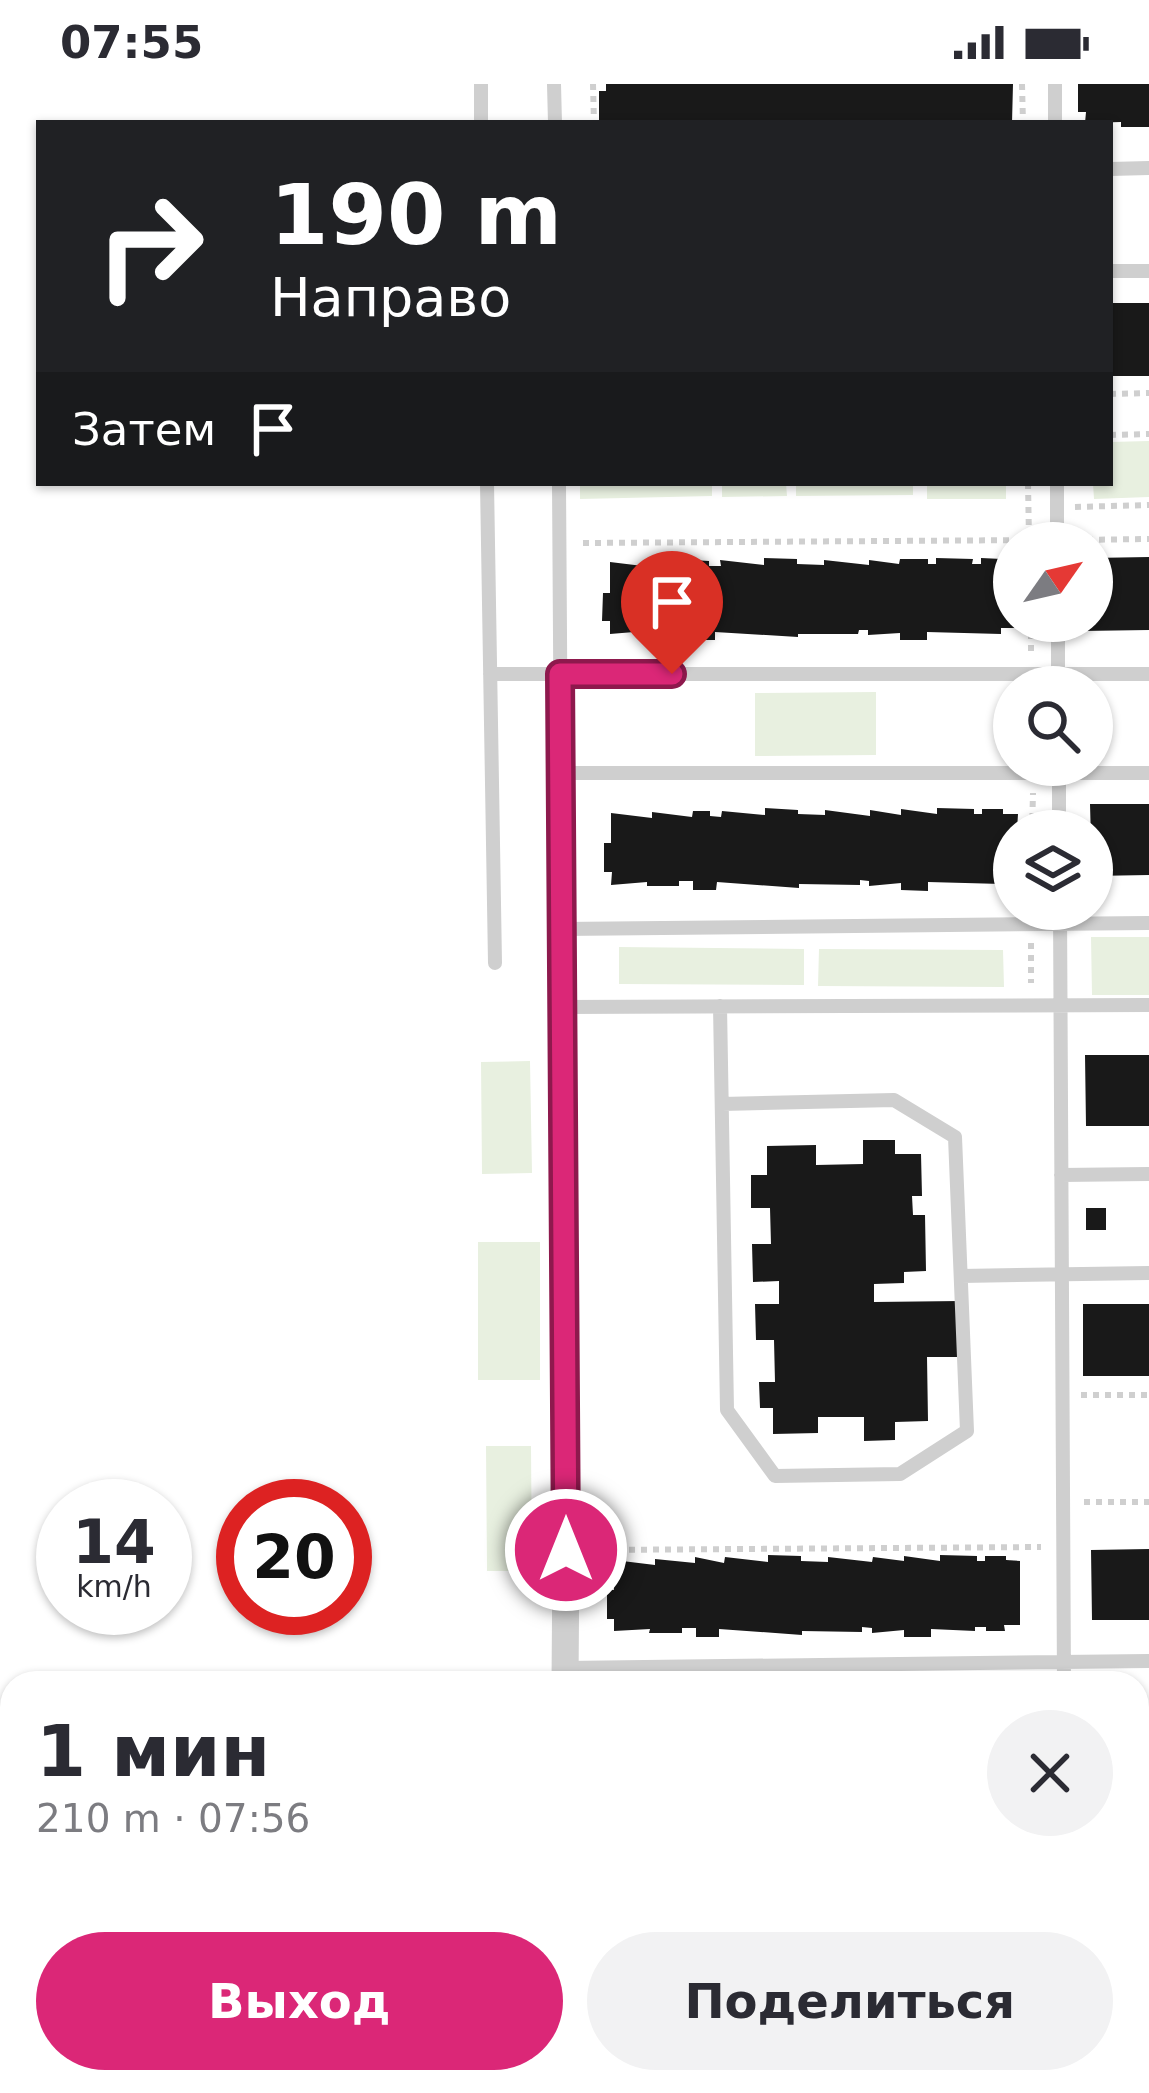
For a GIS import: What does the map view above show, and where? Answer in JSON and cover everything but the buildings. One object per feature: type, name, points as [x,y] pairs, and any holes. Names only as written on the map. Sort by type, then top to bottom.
[{"type":"street","points":[[565,1671],[566,1550]]},
{"type":"lane","points":[[481,84],[481,120]]},
{"type":"lane","points":[[554,84],[555,120]]},
{"type":"lane","points":[[1055,84],[1055,120]]},
{"type":"lane","points":[[1113,169],[1149,168]]},
{"type":"lane","points":[[1113,271],[1149,271]]},
{"type":"lane","points":[[487,486],[495,963]]},
{"type":"lane","points":[[559,486],[566,1550]]},
{"type":"lane","points":[[1057,486],[1058,522]]},
{"type":"lane","points":[[1058,642],[1058,666]]},
{"type":"lane","points":[[490,674],[993,680]]},
{"type":"lane","points":[[1113,677],[1149,674]]},
{"type":"lane","points":[[561,773],[993,770]]},
{"type":"lane","points":[[1113,771],[1149,773]]},
{"type":"lane","points":[[562,929],[993,918]]},
{"type":"lane","points":[[1113,920],[1149,922]]},
{"type":"lane","points":[[1060,930],[1064,1671]]},
{"type":"lane","points":[[562,1007],[1149,1005]]},
{"type":"lane","points":[[720,1006],[727,1410],[776,1476],[900,1474],[968,1431],[955,1137],[893,1100],[722,1104]]},
{"type":"lane","points":[[1061,1174],[1149,1174]]},
{"type":"lane","points":[[961,1276],[1149,1273]]},
{"type":"lane","points":[[731,1671],[1149,1661]]},
{"type":"path","points":[[593,84],[594,120]]},
{"type":"path","points":[[1022,84],[1023,120]]},
{"type":"path","points":[[1113,394],[1149,393]]},
{"type":"path","points":[[1113,435],[1149,434]]},
{"type":"path","points":[[1028,486],[1029,522]]},
{"type":"path","points":[[1075,507],[1149,505]]},
{"type":"path","points":[[582,523],[582,543],[993,542]]},
{"type":"path","points":[[1113,540],[1149,539]]},
{"type":"path","points":[[1031,653],[1058,652]]},
{"type":"path","points":[[1062,1395],[1149,1395]]},
{"type":"path","points":[[1063,1502],[1149,1502]]},
{"type":"path","points":[[566,1550],[1063,1547]]},
{"type":"green space","points":[[1149,441],[1149,497],[1094,499],[1093,486],[1113,486],[1113,442]]},
{"type":"green space","points":[[580,486],[712,486],[712,496],[580,499]]},
{"type":"green space","points":[[722,486],[786,486],[787,496],[722,497]]},
{"type":"green space","points":[[796,486],[913,486],[913,495],[796,496]]},
{"type":"green space","points":[[927,486],[1006,486],[1006,499],[927,499]]},
{"type":"green space","points":[[876,692],[876,755],[755,756],[755,693]]},
{"type":"green space","points":[[1091,937],[1149,937],[1149,995],[1092,995]]},
{"type":"green space","points":[[619,947],[804,949],[804,985],[619,984]]},
{"type":"green space","points":[[819,949],[1003,950],[1004,987],[818,986]]},
{"type":"green space","points":[[530,1061],[532,1173],[482,1174],[481,1062]]},
{"type":"green space","points":[[478,1242],[540,1242],[540,1380],[478,1380]]},
{"type":"green space","points":[[486,1446],[531,1446],[532,1571],[487,1571]]},
{"type":"route","points":[[566,1550],[560,674],[672,674]]}]
